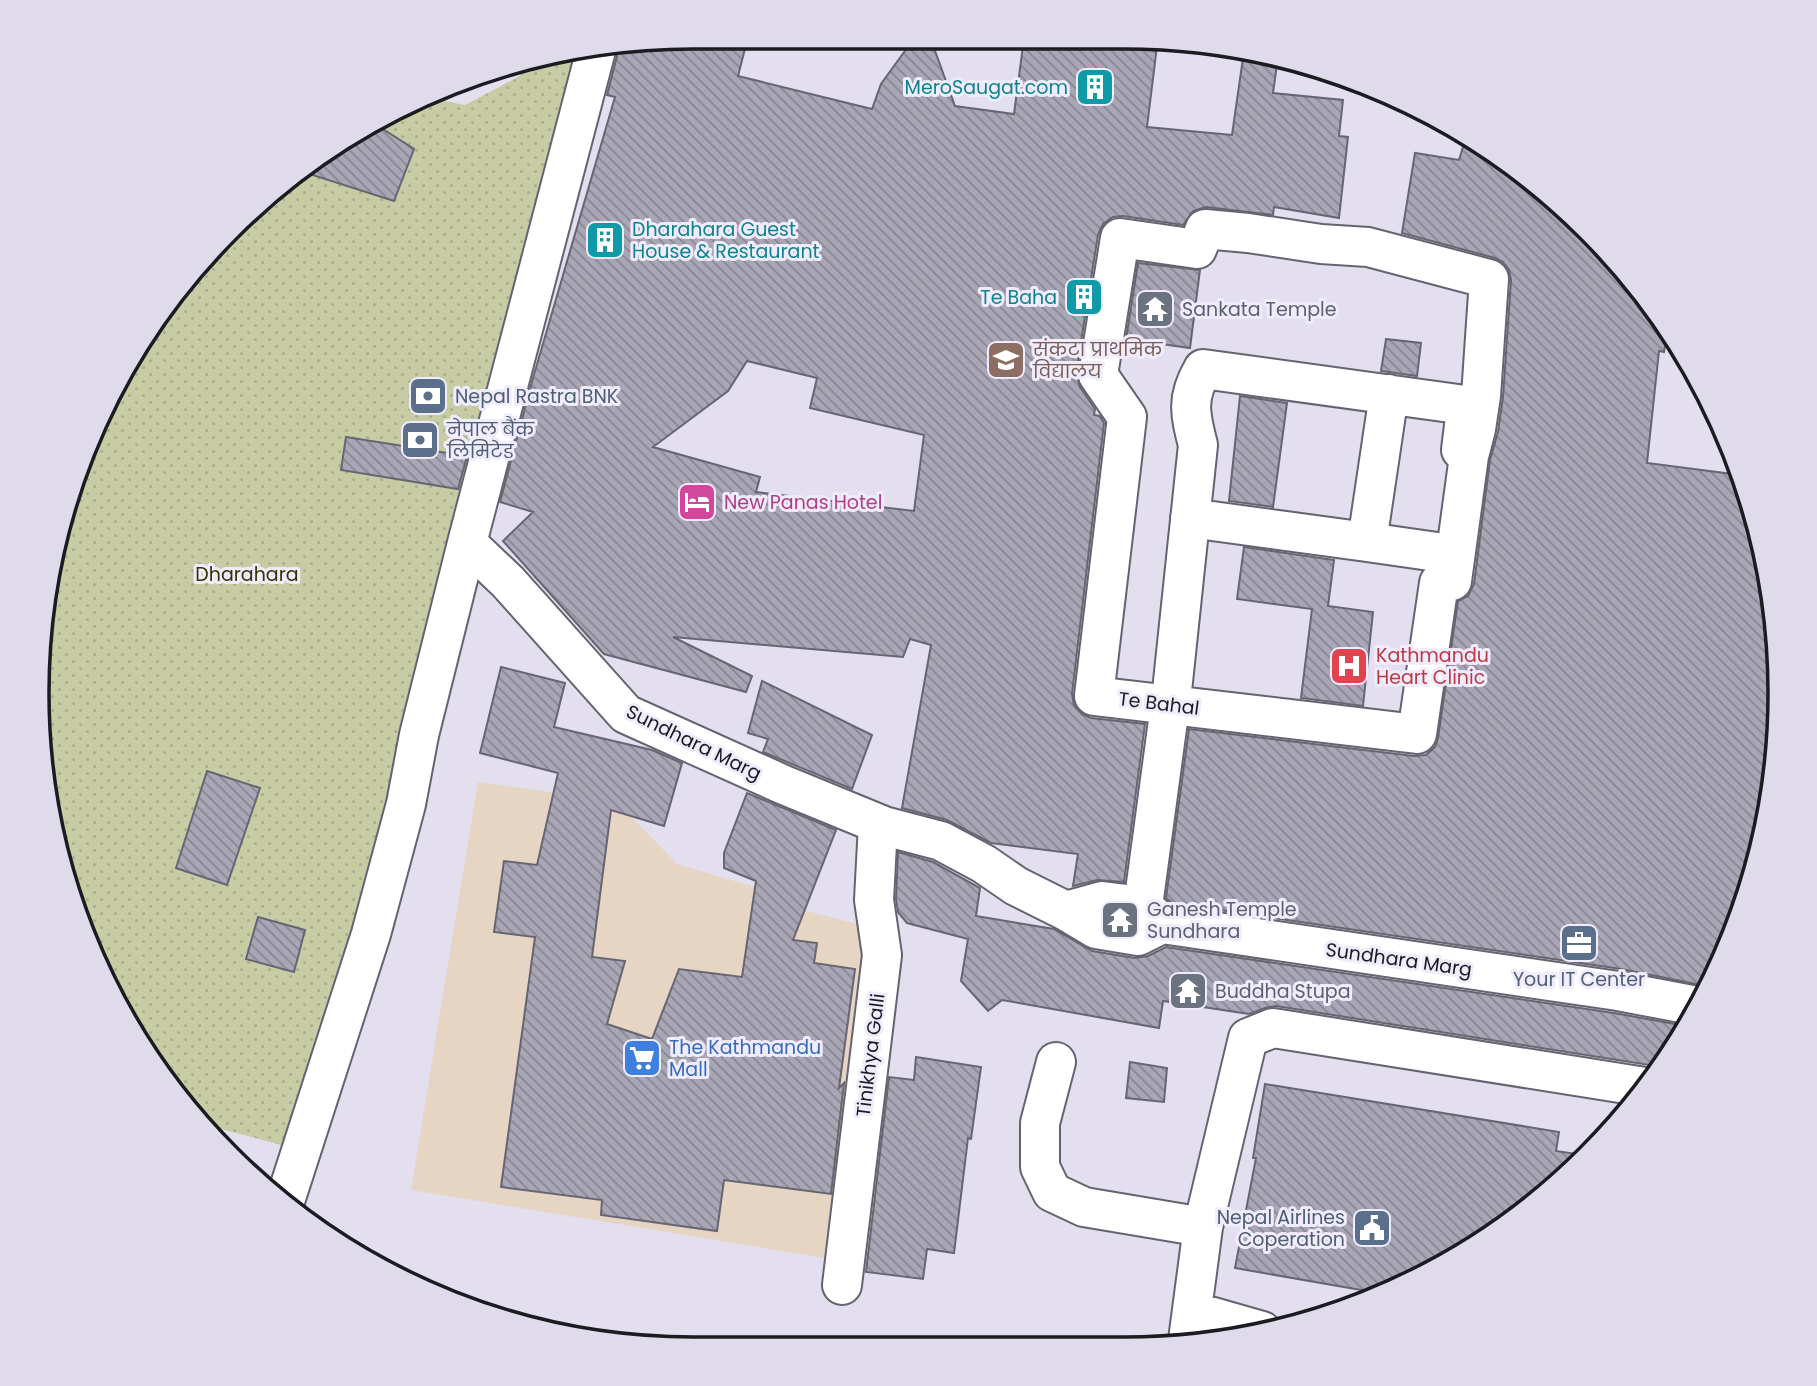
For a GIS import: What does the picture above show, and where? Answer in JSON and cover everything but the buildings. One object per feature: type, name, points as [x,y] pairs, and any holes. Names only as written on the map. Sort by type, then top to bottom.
[{"type":"street","points":[[288,1193],[371,934],[406,804],[419,735],[467,543],[594,57]]},
{"type":"street","name":"Te Bahal","points":[[1205,229],[1248,233],[1321,244],[1368,247],[1489,279],[1480,396],[1452,580],[1439,583],[1417,734],[1171,698],[1094,696],[1128,417],[1098,374],[1120,238],[1197,249],[1205,229]]},
{"type":"street","points":[[1153,915],[1171,698],[1198,445],[1190,415],[1194,383],[1203,369],[1458,404],[1465,417],[1465,429],[1444,552],[1423,580],[1402,721],[1171,698]]},
{"type":"street","points":[[1367,542],[1389,394]]},
{"type":"street","points":[[1190,518],[1444,552]]},
{"type":"street","name":"Sundhara Marg","points":[[467,543],[508,582],[626,714],[783,785],[878,824],[941,841],[984,864],[1016,886],[1096,929],[1138,936],[1153,915],[1688,1004]]},
{"type":"street","name":"Tinikhya Galli","points":[[842,1285],[882,956],[873,900],[878,824]]},
{"type":"street","points":[[1226,1328],[1190,1326],[1203,1227],[1248,1038],[1273,1028],[1635,1085]]},
{"type":"street","points":[[1056,1062],[1040,1122],[1040,1167],[1052,1192],[1084,1207],[1203,1227]]},
{"type":"shaded area","name":"The Kathmandu Mall","points":[[478,782],[616,801],[677,864],[758,888],[757,898],[868,927],[824,1258],[411,1190]]},
{"type":"green space","name":"Dharahara","points":[[576,60],[346,979],[289,1147],[219,1129],[209,1118],[182,1085],[135,1015],[98,939],[83,900],[61,819],[50,735],[50,651],[61,567],[83,486],[115,408],[158,335],[209,268],[268,209],[301,182],[371,135],[441,100],[465,105],[526,71]]},
{"type":"place","name":"MeroSaugat.com","points":[[1095,87]]},
{"type":"place","name":"Dharahara Guest House & Restaurant","points":[[605,240]]},
{"type":"place","name":"Te Baha","points":[[1084,297]]},
{"type":"place","name":"Sankata Temple","points":[[1155,309]]},
{"type":"place","name":"संकटा प्राथमिक विद्यालय","points":[[1006,360]]},
{"type":"place","name":"Nepal Rastra BNK","points":[[428,396]]},
{"type":"place","name":"नेपाल बैंक लिमिटेड","points":[[420,440]]},
{"type":"place","name":"New Panas Hotel","points":[[697,502]]},
{"type":"place","name":"Kathmandu Heart Clinic","points":[[1349,666]]},
{"type":"place","name":"Ganesh Temple Sundhara","points":[[1120,920]]},
{"type":"place","name":"Your IT Center","points":[[1579,943]]},
{"type":"place","name":"Buddha Stupa","points":[[1188,991]]},
{"type":"place","name":"The Kathmandu Mall","points":[[642,1058]]},
{"type":"place","name":"Nepal Airlines Coperation","points":[[1372,1228]]}]
